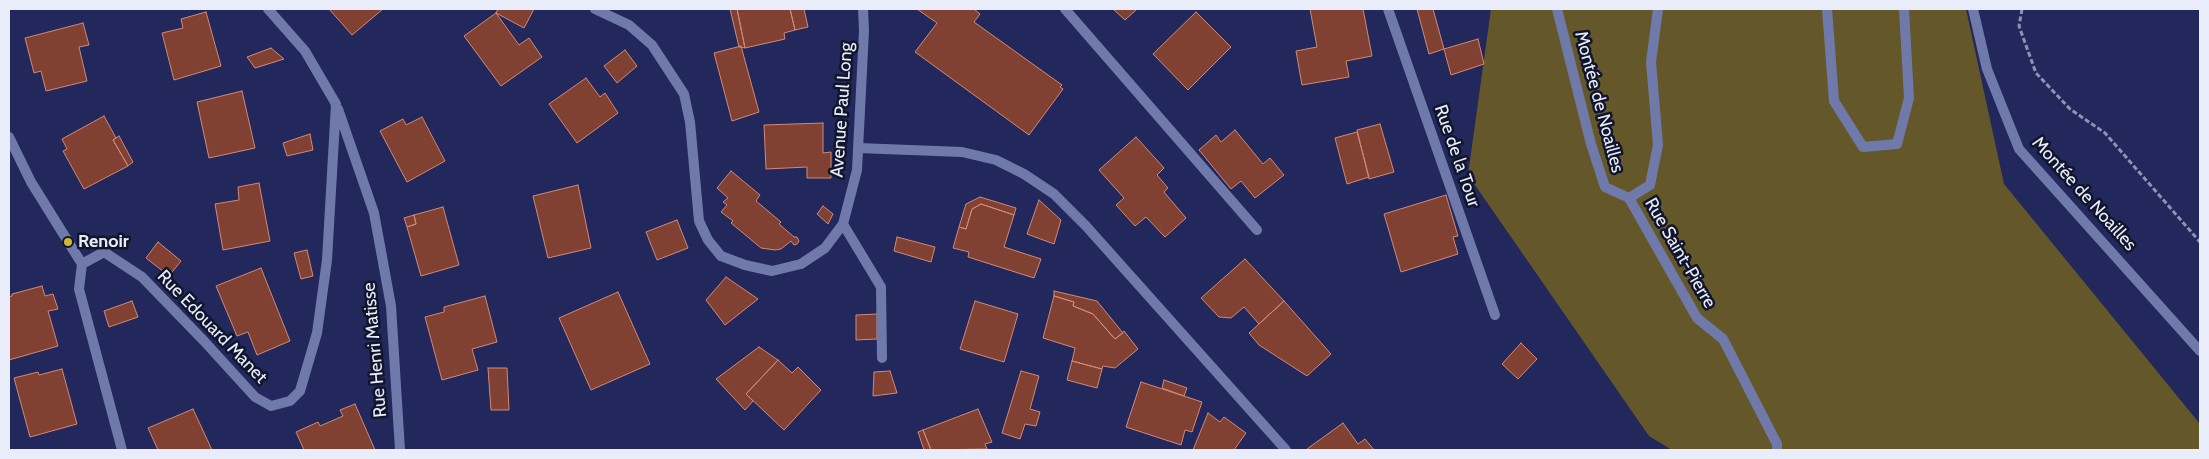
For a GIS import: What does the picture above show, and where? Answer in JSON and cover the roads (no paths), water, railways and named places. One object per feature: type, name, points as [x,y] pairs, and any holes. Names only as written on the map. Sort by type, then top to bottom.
[{"type":"street","points":[[268,9],[305,51],[336,104]]},
{"type":"street","name":"Avenue Paul Long","points":[[595,9],[629,24],[652,45],[684,94],[690,122],[699,221],[708,240],[721,256],[745,265],[772,271],[800,264],[825,248],[843,224],[857,170],[864,30],[862,9]]},
{"type":"street","points":[[1064,9],[1257,230]]},
{"type":"street","name":"Rue de la Tour","points":[[1388,9],[1495,315]]},
{"type":"street","name":"Montée de Noailles","points":[[1557,9],[1591,144],[1605,187],[1629,198],[1650,185],[1658,145],[1651,62],[1658,9]]},
{"type":"street","points":[[1827,9],[1834,101],[1863,147],[1898,144],[1909,98],[1904,9]]},
{"type":"street","name":"Montée de Noailles","points":[[1973,9],[1987,69],[2019,149],[2200,351]]},
{"type":"street","name":"Rue Edouard Manet","points":[[82,264],[104,252],[142,278],[204,341],[255,397],[271,406],[290,401],[300,391],[317,333],[328,260],[336,104]]},
{"type":"street","name":"Rue Henri Matisse","points":[[336,104],[374,213],[390,297],[400,450]]},
{"type":"street","points":[[9,137],[31,182],[82,264],[78,290],[122,450]]},
{"type":"street","points":[[858,148],[962,152],[996,160],[1024,174],[1054,194],[1086,226],[1286,450]]},
{"type":"street","name":"Rue Saint-Pierre","points":[[1629,198],[1697,318],[1723,339],[1777,444],[1777,450]]},
{"type":"street","points":[[843,224],[881,286],[882,358]]},
{"type":"place","name":"Renoir","points":[[68,242]]}]
